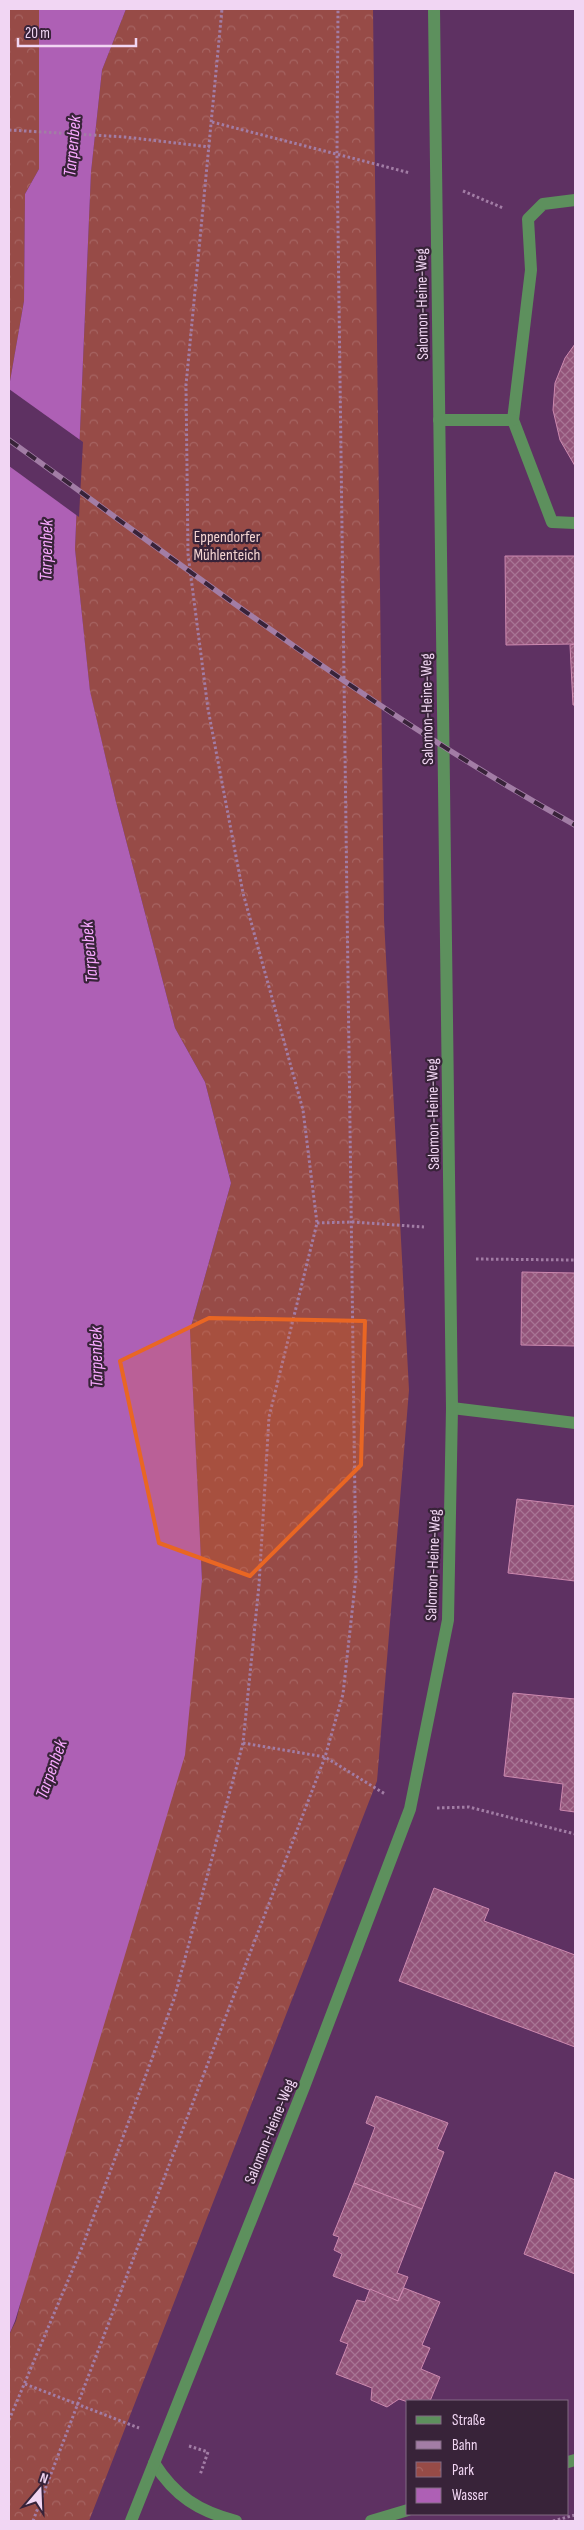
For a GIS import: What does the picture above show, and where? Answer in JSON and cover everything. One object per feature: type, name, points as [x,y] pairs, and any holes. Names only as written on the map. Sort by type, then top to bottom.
[{"type":"street","name":"Salomon-Heine-Weg","points":[[131,2521],[304,2087],[410,1809],[448,1620],[452,1408],[434,9]]},
{"type":"street","points":[[575,200],[542,204],[528,219],[531,270],[513,420],[552,522],[575,523]]},
{"type":"street","points":[[439,420],[513,420]]},
{"type":"street","points":[[452,1408],[575,1423]]},
{"type":"street","points":[[154,2463],[170,2487],[189,2503],[236,2521]]},
{"type":"street","points":[[371,2521],[406,2511]]},
{"type":"path","points":[[9,2420],[83,2246],[174,2000],[243,1743],[260,1585],[269,1417],[317,1223],[303,1110],[241,883],[208,709],[188,554],[186,385],[193,293],[210,147],[222,9]]},
{"type":"path","points":[[33,2521],[79,2405],[325,1757],[343,1694],[356,1576],[353,1222],[337,154],[338,9]]},
{"type":"path","points":[[212,122],[436,179],[528,219]]},
{"type":"path","points":[[9,130],[125,137],[210,147]]},
{"type":"path","points":[[317,1223],[353,1222],[450,1229]]},
{"type":"path","points":[[450,1259],[575,1260]]},
{"type":"path","points":[[243,1743],[325,1757],[410,1809],[469,1807],[575,1834]]},
{"type":"path","points":[[25,2384],[144,2430]]},
{"type":"path","points":[[191,2446],[208,2452],[199,2477]]},
{"type":"path","points":[[553,2521],[575,2515]]},
{"type":"highlighted area","points":[[209,1318],[365,1321],[361,1465],[250,1576],[159,1543],[120,1361]]},
{"type":"green space","points":[[9,9],[39,9],[39,169],[25,194],[24,301],[9,387]]},
{"type":"green space","name":"Eppendorfer Mühlenteich","points":[[126,9],[373,9],[384,920],[409,1390],[377,1781],[89,2521],[9,2521],[9,2335],[16,2321],[202,1580],[190,1330],[231,1183],[205,1082],[175,1028],[116,802],[90,692],[75,549],[91,172],[102,70]]},
{"type":"water","name":"Tarpenbek","points":[[39,9],[126,9],[102,70],[91,172],[75,549],[90,691],[116,802],[175,1028],[205,1082],[231,1183],[190,1330],[202,1580],[185,1755],[15,2321],[9,2335],[9,387],[24,301],[25,194],[39,169]]},
{"type":"pier","points":[[9,389],[83,442],[79,517],[9,466]]},
{"type":"building","points":[[575,344],[575,466],[560,440],[553,410],[555,383],[565,358]]},
{"type":"building","points":[[505,556],[575,556],[575,644],[506,645]]},
{"type":"building","points":[[575,644],[575,705],[573,705],[570,645]]},
{"type":"building","points":[[522,1272],[575,1273],[575,1346],[521,1345]]},
{"type":"building","points":[[517,1499],[575,1506],[575,1581],[508,1573]]},
{"type":"building","points":[[513,1693],[575,1699],[575,1812],[560,1810],[563,1784],[504,1776]]},
{"type":"building","points":[[434,1888],[489,1909],[484,1921],[575,1955],[575,2047],[399,1981]]},
{"type":"building","points":[[376,2096],[448,2123],[437,2149],[444,2152],[422,2209],[354,2183],[375,2127],[366,2123]]},
{"type":"building","points":[[555,2172],[575,2180],[575,2274],[524,2254]]},
{"type":"building","points":[[354,2183],[422,2209],[397,2273],[408,2277],[398,2301],[333,2276],[342,2254],[334,2250],[339,2237],[333,2235]]},
{"type":"building","points":[[404,2288],[440,2302],[422,2345],[430,2348],[421,2369],[440,2377],[430,2400],[406,2401],[399,2399],[387,2407],[371,2400],[372,2388],[336,2374],[348,2344],[340,2341],[357,2300],[365,2302],[370,2289],[398,2301]]},
{"type":"railway","points":[[9,440],[286,641],[428,737],[575,825]]}]
